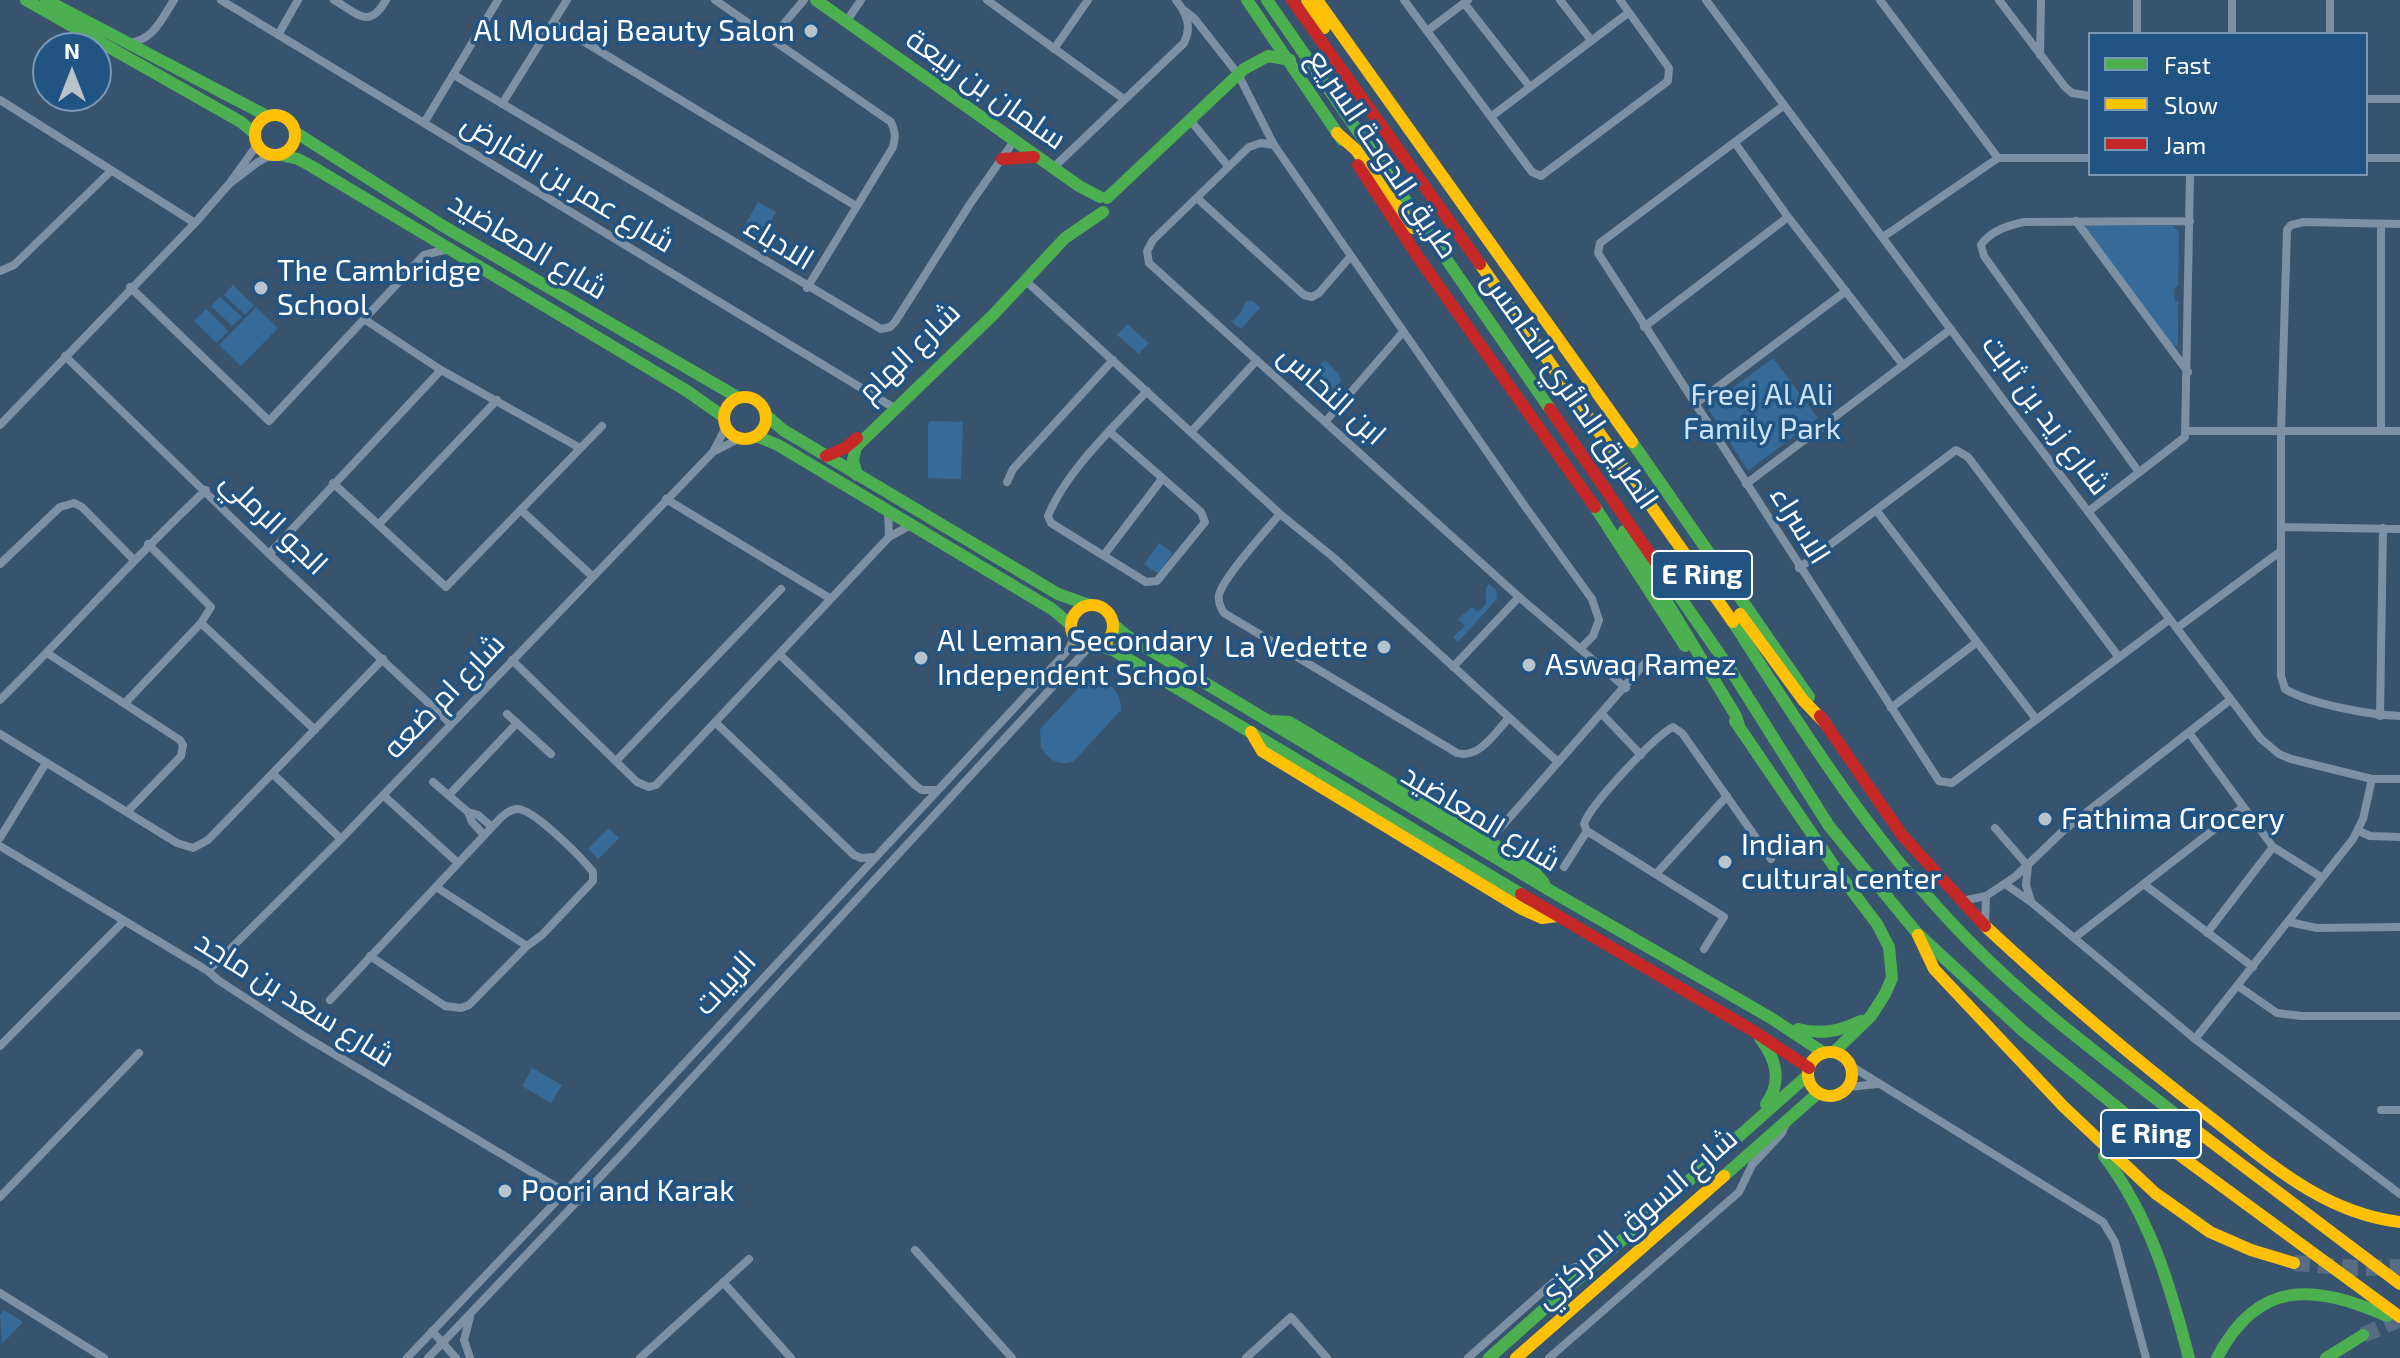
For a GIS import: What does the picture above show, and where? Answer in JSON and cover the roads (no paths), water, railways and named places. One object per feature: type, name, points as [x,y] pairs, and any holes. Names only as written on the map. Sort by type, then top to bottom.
[{"type":"main road","points":[[26,0],[241,122],[263,152],[276,155],[292,146],[295,132],[285,117],[267,116],[46,0]]},
{"type":"main road","name":"سلمان بن ربيعة","points":[[816,0],[1038,157],[1098,204]]},
{"type":"main road","name":"طريق الدوحة السريع","points":[[1247,0],[1290,60],[1418,257],[1576,478],[1740,729],[1877,924],[1889,947],[1892,978],[1871,1016],[1829,1053]]},
{"type":"main road","name":"الطريق الدائري الخامس","points":[[1267,0],[1732,672],[1829,826],[1917,933],[2023,1031],[2143,1128],[2400,1317]]},
{"type":"main road","name":"الطريق الدائري الخامس","points":[[1292,0],[1708,584],[1857,810],[1906,873],[1963,936],[2044,1009],[2187,1124],[2400,1284]]},
{"type":"main road","points":[[1307,0],[1379,123]]},
{"type":"main road","name":"طريق الدوحة السريع","points":[[1317,0],[1791,667],[1895,826],[1985,926],[2057,994],[2138,1062],[2300,1184],[2333,1204],[2356,1213],[2400,1222]]},
{"type":"main road","points":[[1259,58],[1264,45],[1264,24]]},
{"type":"main road","points":[[1259,58],[1275,55],[1290,60]]},
{"type":"main road","name":"شارع الهام","points":[[826,456],[845,448],[891,406],[1025,280],[1098,204],[1119,189],[1238,74],[1259,58]]},
{"type":"main road","points":[[256,139],[258,123],[267,116]]},
{"type":"main road","name":"شارع المعاضيد","points":[[295,132],[443,226],[739,398]]},
{"type":"main road","points":[[1337,133],[1356,150],[1443,269],[1462,279]]},
{"type":"main road","name":"شارع المعاضيد","points":[[276,155],[298,159],[311,166],[687,391],[725,422]]},
{"type":"main road","points":[[1002,159],[1038,157]]},
{"type":"main road","name":"شارع الهام","points":[[857,475],[853,460],[856,447],[1025,280]]},
{"type":"main road","points":[[739,398],[753,399],[766,415],[783,430],[1058,594],[1096,605],[1108,612],[1114,625],[1110,638],[1094,647],[1072,631],[1052,609],[778,445],[756,436],[740,438],[725,422],[729,405],[739,398]]},
{"type":"main road","points":[[756,436],[762,430],[766,415]]},
{"type":"main road","points":[[1614,499],[1625,533],[1736,716],[1740,729]]},
{"type":"main road","points":[[1708,584],[1736,609],[1795,691],[1825,723]]},
{"type":"main road","points":[[1072,631],[1076,612],[1089,605]]},
{"type":"main road","name":"شارع المعاضيد","points":[[1114,625],[1127,636],[1551,891],[1829,1053]]},
{"type":"main road","name":"شارع المعاضيد","points":[[1094,647],[1113,650],[1755,1032],[1808,1071]]},
{"type":"main road","points":[[1270,720],[1289,722],[1489,841],[1534,871],[1551,891]]},
{"type":"main road","points":[[1251,732],[1262,751],[1528,913],[1542,918],[1557,916]]},
{"type":"main road","points":[[1365,814],[1383,811]]},
{"type":"main road","points":[[1917,933],[1934,969],[2068,1111],[2155,1193],[2190,1220],[2240,1246],[2294,1263]]},
{"type":"main road","points":[[1771,1018],[1807,1032],[1825,1034],[1843,1030],[1871,1016]]},
{"type":"main road","points":[[1730,1141],[1770,1100],[1777,1084],[1771,1054],[1755,1032]]},
{"type":"main road","points":[[1829,1053],[1848,1060],[1851,1066],[1853,1074],[1849,1087],[1838,1095],[1818,1093],[1811,1085],[1808,1071],[1814,1058],[1829,1053]]},
{"type":"main road","name":"شارع السوق المركزي","points":[[1489,1358],[1808,1071]]},
{"type":"main road","name":"شارع السوق المركزي","points":[[1516,1358],[1818,1093]]},
{"type":"main road","points":[[2068,1111],[2119,1176],[2148,1226],[2175,1304],[2189,1358]]},
{"type":"main road","points":[[2217,1358],[2237,1324],[2250,1312],[2283,1296],[2303,1293],[2337,1296],[2400,1323]]},
{"type":"main road","points":[[2326,1358],[2363,1335]]},
{"type":"street","points":[[127,43],[141,41],[152,34],[174,0]]},
{"type":"street","name":"شارع عمر بن الفارض","points":[[221,0],[891,406]]},
{"type":"street","points":[[278,35],[298,0]]},
{"type":"street","points":[[334,0],[370,18],[379,13],[386,0]]},
{"type":"street","points":[[424,123],[498,0]]},
{"type":"street","points":[[502,104],[567,0]]},
{"type":"street","points":[[715,0],[891,122],[895,133],[893,147],[807,288]]},
{"type":"street","points":[[770,40],[804,0]]},
{"type":"street","points":[[846,22],[861,0]]},
{"type":"street","points":[[987,0],[1124,99]]},
{"type":"street","points":[[1054,49],[1088,0]]},
{"type":"street","points":[[1176,0],[1238,74],[1274,145],[1592,599],[1599,620],[1593,636],[1580,649]]},
{"type":"street","points":[[1404,0],[1532,172],[1541,176],[1668,81],[1669,68],[1620,0]]},
{"type":"street","points":[[1560,0],[1591,40]]},
{"type":"street","name":"شارع زيد بن ثابت","points":[[1706,0],[2261,739],[2279,754],[2372,779],[2400,779]]},
{"type":"street","points":[[1880,0],[1998,158]]},
{"type":"street","points":[[1999,0],[2040,57],[2072,93],[2088,96]]},
{"type":"street","points":[[2040,57],[2041,0]]},
{"type":"street","points":[[2137,0],[2137,32]]},
{"type":"street","points":[[2232,0],[2232,32]]},
{"type":"street","points":[[2330,0],[2330,32]]},
{"type":"street","points":[[1427,31],[1466,1],[1530,87]]},
{"type":"street","points":[[1053,168],[1184,43],[1189,33],[1184,10]]},
{"type":"street","points":[[1492,116],[1628,13]]},
{"type":"street","points":[[553,23],[856,206]]},
{"type":"street","points":[[152,34],[156,59]]},
{"type":"street","name":"الادباء","points":[[454,75],[877,328],[890,327],[1014,141]]},
{"type":"street","points":[[2368,99],[2400,99]]},
{"type":"street","points":[[0,100],[195,223]]},
{"type":"street","name":"الاسراء","points":[[1783,106],[1598,246],[1599,257],[1939,781],[1952,783],[2170,619]]},
{"type":"street","points":[[1190,120],[1228,166]]},
{"type":"street","points":[[0,425],[195,223],[229,184],[256,139]]},
{"type":"street","name":"ابن النحاس","points":[[1274,145],[1261,143],[1249,147],[1228,166],[1153,240],[1147,251],[1149,263],[1519,597],[1626,688]]},
{"type":"street","points":[[1735,143],[1903,365]]},
{"type":"street","points":[[229,184],[276,155]]},
{"type":"street","points":[[1883,237],[1998,158],[2088,158]]},
{"type":"street","points":[[2368,158],[2400,158]]},
{"type":"street","points":[[0,271],[14,265],[111,171]]},
{"type":"street","points":[[2089,511],[2138,471],[2178,444],[2187,431],[2190,176]]},
{"type":"street","points":[[1197,198],[1304,295],[1312,297],[1319,293],[1350,257]]},
{"type":"street","points":[[1644,327],[1788,217]]},
{"type":"street","points":[[2138,471],[1981,249],[1986,238],[2010,225],[2076,221],[2190,221]]},
{"type":"street","points":[[2076,221],[2188,372]]},
{"type":"street","points":[[2400,224],[2304,222],[2291,225],[2287,230],[2281,431],[2282,683],[2285,689],[2302,697],[2380,716],[2400,716]]},
{"type":"street","points":[[2381,224],[2381,431]]},
{"type":"street","points":[[423,233],[424,255]]},
{"type":"street","points":[[130,287],[269,421],[424,255],[448,249]]},
{"type":"street","points":[[1025,280],[1280,514],[1333,557],[1558,762]]},
{"type":"street","points":[[1695,404],[1846,291]]},
{"type":"street","points":[[364,319],[441,370],[580,448]]},
{"type":"street","points":[[1746,484],[1951,329]]},
{"type":"street","points":[[1326,421],[1403,332]]},
{"type":"street","name":"الجو الرملي","points":[[65,356],[269,554],[451,724]]},
{"type":"street","points":[[1007,482],[1013,469],[1113,360]]},
{"type":"street","points":[[1192,431],[1257,360]]},
{"type":"street","points":[[269,554],[441,370]]},
{"type":"street","points":[[1110,432],[1201,512],[1205,522],[1157,581],[1146,582],[1051,523],[1048,516],[1079,468],[1110,432],[1147,391]]},
{"type":"street","points":[[379,524],[497,400]]},
{"type":"street","points":[[0,408],[8,416]]},
{"type":"street","name":"شارع ام ضعه","points":[[713,452],[725,422]]},
{"type":"street","points":[[333,483],[446,587],[602,426]]},
{"type":"street","points":[[2187,431],[2400,431]]},
{"type":"street","name":"شارع ام ضعه","points":[[208,971],[341,839],[666,499],[713,452],[740,438]]},
{"type":"street","points":[[1799,568],[1953,451],[1965,454],[2118,656]]},
{"type":"street","points":[[1104,555],[1162,479]]},
{"type":"street","points":[[0,700],[148,544],[206,490]]},
{"type":"street","points":[[666,499],[831,599]]},
{"type":"street","points":[[0,564],[60,507],[74,503],[82,507],[134,560]]},
{"type":"street","points":[[521,510],[592,576]]},
{"type":"street","points":[[1876,510],[2036,719]]},
{"type":"street","points":[[888,511],[889,537]]},
{"type":"street","points":[[1280,514],[1221,590],[1219,601],[1224,613],[1457,753],[1467,755],[1477,752],[1508,719]]},
{"type":"street","points":[[512,660],[562,702],[637,782],[649,787],[664,780],[889,537],[911,525]]},
{"type":"street","points":[[2281,527],[2400,529]]},
{"type":"street","points":[[2380,716],[2383,528]]},
{"type":"street","points":[[126,702],[201,623],[210,609],[207,601],[148,544]]},
{"type":"street","points":[[2177,628],[2281,551]]},
{"type":"street","points":[[616,761],[781,589]]},
{"type":"street","points":[[1453,667],[1519,597]]},
{"type":"street","points":[[201,623],[315,730]]},
{"type":"street","name":"الربيات","points":[[407,1358],[1069,649],[1072,631]]},
{"type":"street","points":[[1891,708],[1977,642]]},
{"type":"street","name":"الربيات","points":[[433,1356],[1094,647]]},
{"type":"street","points":[[47,653],[126,702],[183,745],[181,756],[128,811]]},
{"type":"street","points":[[779,654],[916,786],[922,790],[937,790]]},
{"type":"street","points":[[1489,841],[1652,655]]},
{"type":"street","points":[[0,734],[177,843],[193,848],[208,840],[383,659]]},
{"type":"street","points":[[1962,901],[1986,896],[2005,884],[2064,830],[2230,700]]},
{"type":"street","points":[[507,714],[551,754]]},
{"type":"street","points":[[1602,714],[1641,755]]},
{"type":"street","points":[[715,722],[854,855],[876,857]]},
{"type":"street","points":[[449,795],[517,723]]},
{"type":"street","points":[[1704,949],[1724,917],[1587,831],[1584,824],[1590,811],[1663,732],[1673,727],[1678,729],[1771,859]]},
{"type":"street","points":[[2190,734],[2273,847],[2321,877]]},
{"type":"street","points":[[0,838],[46,763]]},
{"type":"street","points":[[273,774],[341,839]]},
{"type":"street","points":[[2195,1039],[2359,831],[2372,779]]},
{"type":"street","points":[[433,782],[468,812],[478,815],[492,827]]},
{"type":"street","points":[[916,786],[921,806]]},
{"type":"street","points":[[383,795],[458,863]]},
{"type":"street","points":[[1656,874],[1727,796]]},
{"type":"street","points":[[2074,938],[2243,807]]},
{"type":"street","points":[[330,1000],[370,956],[484,835],[514,809],[532,813],[594,875],[593,881],[542,935],[527,946],[476,999],[461,1008],[445,1006],[370,956]]},
{"type":"street","points":[[468,812],[472,822],[484,835]]},
{"type":"street","points":[[1995,828],[2028,866],[2026,885],[2031,902]]},
{"type":"street","points":[[1564,867],[1587,831]]},
{"type":"street","points":[[2359,831],[2370,836],[2400,837]]},
{"type":"street","name":"شارع سعد بن ماجد","points":[[0,846],[208,971],[304,1036],[565,1192]]},
{"type":"street","points":[[2207,933],[2273,847]]},
{"type":"street","points":[[854,855],[858,876]]},
{"type":"street","points":[[2005,884],[2031,902],[2195,1039],[2400,1194]]},
{"type":"street","points":[[2145,885],[2253,967]]},
{"type":"street","points":[[436,887],[527,946]]},
{"type":"street","points":[[1985,926],[1986,896]]},
{"type":"street","points":[[0,1046],[124,921]]},
{"type":"street","points":[[2289,922],[2317,928],[2400,927]]},
{"type":"street","points":[[2238,986],[2277,1013],[2301,1016],[2400,1016]]},
{"type":"street","points":[[0,1197],[139,1053]]},
{"type":"street","points":[[1851,1066],[2103,1222],[2115,1242],[2146,1358]]},
{"type":"street","points":[[1849,1087],[1878,1084]]},
{"type":"street","points":[[2381,1110],[2400,1110]]},
{"type":"street","name":"شارع السوق المركزي","points":[[1549,1358],[1739,1192],[1752,1165],[1782,1133],[1789,1116]]},
{"type":"street","points":[[915,1250],[1012,1358]]},
{"type":"street","name":"شارع السوق المركزي","points":[[1468,1358],[1557,1279],[1581,1264],[1599,1258]]},
{"type":"street","points":[[640,1358],[749,1259]]},
{"type":"street","points":[[723,1282],[791,1358]]},
{"type":"street","points":[[0,1293],[104,1358]]},
{"type":"street","points":[[470,1358],[464,1340],[471,1313]]},
{"type":"street","points":[[1246,1358],[1291,1317],[1327,1358]]},
{"type":"street","points":[[432,1331],[456,1358]]},
{"type":"street","points":[[422,1342],[433,1356]]},
{"type":"tunnel","points":[[2294,1263],[2356,1268],[2400,1267]]},
{"type":"tunnel","points":[[2363,1335],[2400,1319]]},
{"type":"place","name":"Al Moudaj Beauty Salon","points":[[811,31]]},
{"type":"place","name":"The Cambridge School","points":[[261,288]]},
{"type":"place","name":"La Vedette","points":[[1384,647]]},
{"type":"place","name":"Al Leman Secondary Independent School","points":[[921,658]]},
{"type":"place","name":"Aswaq Ramez","points":[[1529,665]]},
{"type":"place","name":"Fathima Grocery","points":[[2045,819]]},
{"type":"place","name":"Indian cultural center","points":[[1725,862]]},
{"type":"place","name":"Poori and Karak","points":[[505,1191]]},
{"type":"park label","name":"Freej Al Ali Family Park","points":[[1762,412]]}]
